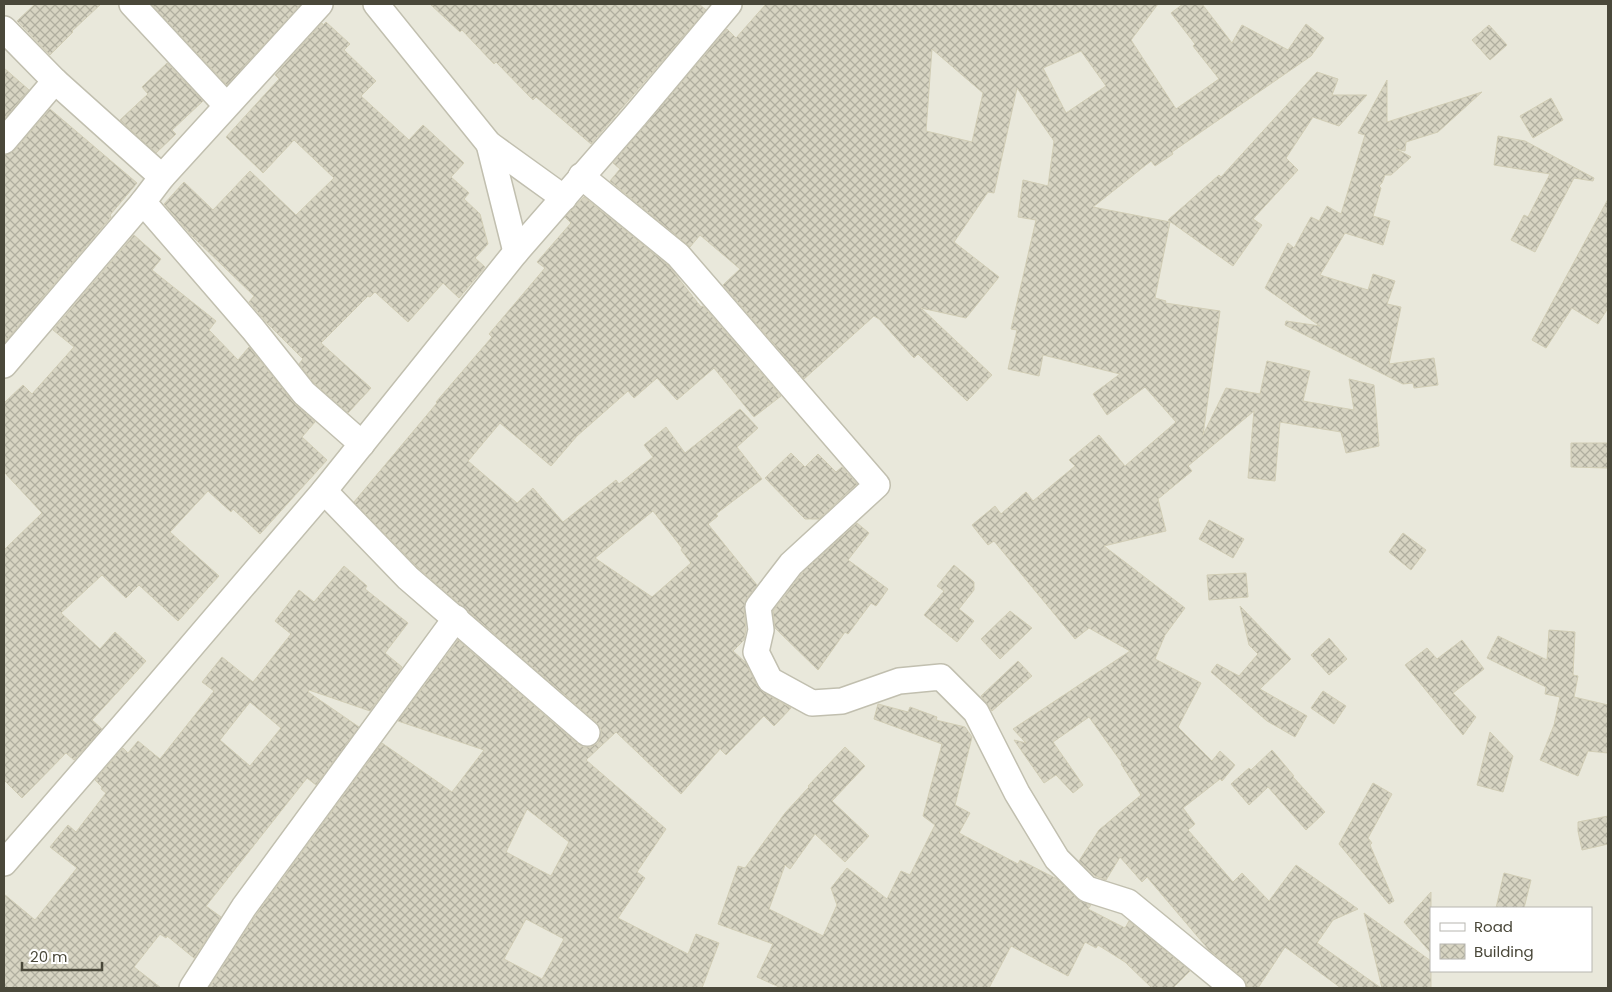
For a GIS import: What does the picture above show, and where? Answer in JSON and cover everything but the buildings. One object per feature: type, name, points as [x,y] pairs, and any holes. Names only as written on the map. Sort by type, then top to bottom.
[{"type":"street","points":[[132,4],[226,105]]},
{"type":"street","points":[[4,365],[143,202],[162,177],[320,4]]},
{"type":"street","points":[[376,4],[489,144],[564,198]]},
{"type":"street","points":[[4,863],[324,491],[516,252],[635,116],[729,4]]},
{"type":"street","points":[[4,29],[55,81],[162,177]]},
{"type":"street","points":[[4,141],[55,81]]},
{"type":"street","points":[[489,144],[516,252]]},
{"type":"street","points":[[581,176],[678,255],[877,484],[791,564],[758,607],[761,630],[756,652],[770,680],[812,703],[842,701],[899,681],[941,677],[976,712],[1017,793],[1057,859],[1087,890],[1128,902],[1233,988]]},
{"type":"street","points":[[143,202],[253,329],[304,392],[362,444]]},
{"type":"street","points":[[324,491],[408,578],[587,734]]},
{"type":"street","points":[[192,988],[244,907],[456,618]]},
{"type":"shaded area","points":[[4,4],[1608,4],[1608,988],[4,988]]}]
